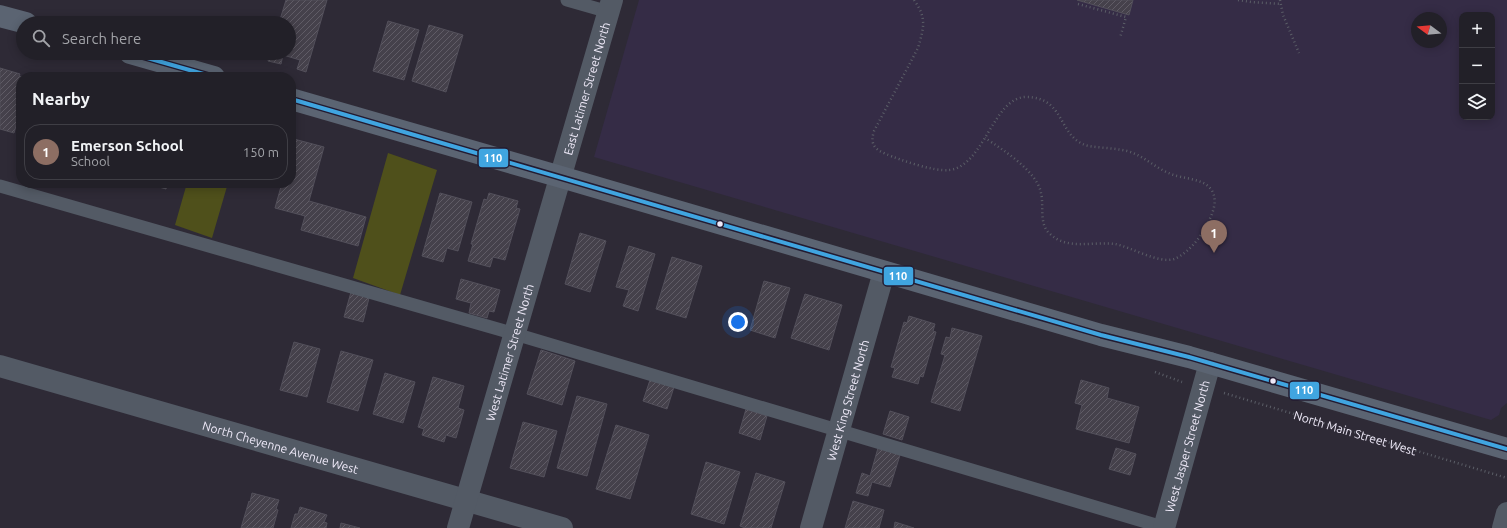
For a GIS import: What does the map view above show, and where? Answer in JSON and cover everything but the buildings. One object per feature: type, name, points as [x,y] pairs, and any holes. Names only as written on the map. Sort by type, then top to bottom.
[{"type":"street","name":"East Latimer Street North","points":[[561,176],[610,6]]},
{"type":"street","points":[[0,16],[16,20]]},
{"type":"street","points":[[154,60],[196,72]]},
{"type":"street","points":[[296,100],[561,176],[1101,335],[1210,364],[1507,449]]},
{"type":"street","name":"West Latimer Street North","points":[[458,528],[561,176]]},
{"type":"street","name":"West King Street North","points":[[811,528],[884,272]]},
{"type":"street","name":"West Jasper Street North","points":[[1164,528],[1210,364]]},
{"type":"street","name":"North Cheyenne Avenue West","points":[[0,366],[562,528]]},
{"type":"street","points":[[1503,528],[1507,513]]},
{"type":"lane","points":[[568,0],[610,6]]},
{"type":"lane","points":[[0,186],[515,334],[1164,528]]},
{"type":"path","points":[[914,0],[922,14],[923,25],[921,36],[918,48],[871,140],[873,146],[881,152],[896,158],[942,170],[951,170],[961,167],[970,158],[1006,107],[1016,100],[1024,97],[1044,100],[1054,107],[1069,132],[1081,143],[1088,146],[1135,153],[1160,169],[1173,175],[1206,184],[1211,189],[1215,203],[1211,216],[1206,226],[1186,251],[1171,260],[1162,259],[1125,246],[1114,244],[1086,245],[1057,240],[1047,232],[1044,224],[1041,191],[1037,181],[1028,171],[1001,148],[985,138]]},
{"type":"path","points":[[1238,0],[1281,4]]},
{"type":"path","points":[[1280,0],[1283,15],[1299,53]]},
{"type":"path","points":[[1078,4],[1126,17],[1120,38]]},
{"type":"path","name":"North Main Street West","points":[[1203,387],[1507,478]]},
{"type":"shaded area","points":[[639,0],[1507,0],[1507,403],[1501,408],[1499,415],[1491,420],[594,157]]},
{"type":"shaded area","points":[[388,153],[437,170],[400,295],[353,278]]},
{"type":"shaded area","points":[[186,188],[227,188],[212,238],[175,225]]},
{"type":"transit line","name":"110","points":[[154,60],[196,72]]},
{"type":"transit line","name":"110","points":[[296,100],[1101,335],[1189,357],[1507,449]]},
{"type":"place","name":"Emerson School","points":[[1214,253]]}]
